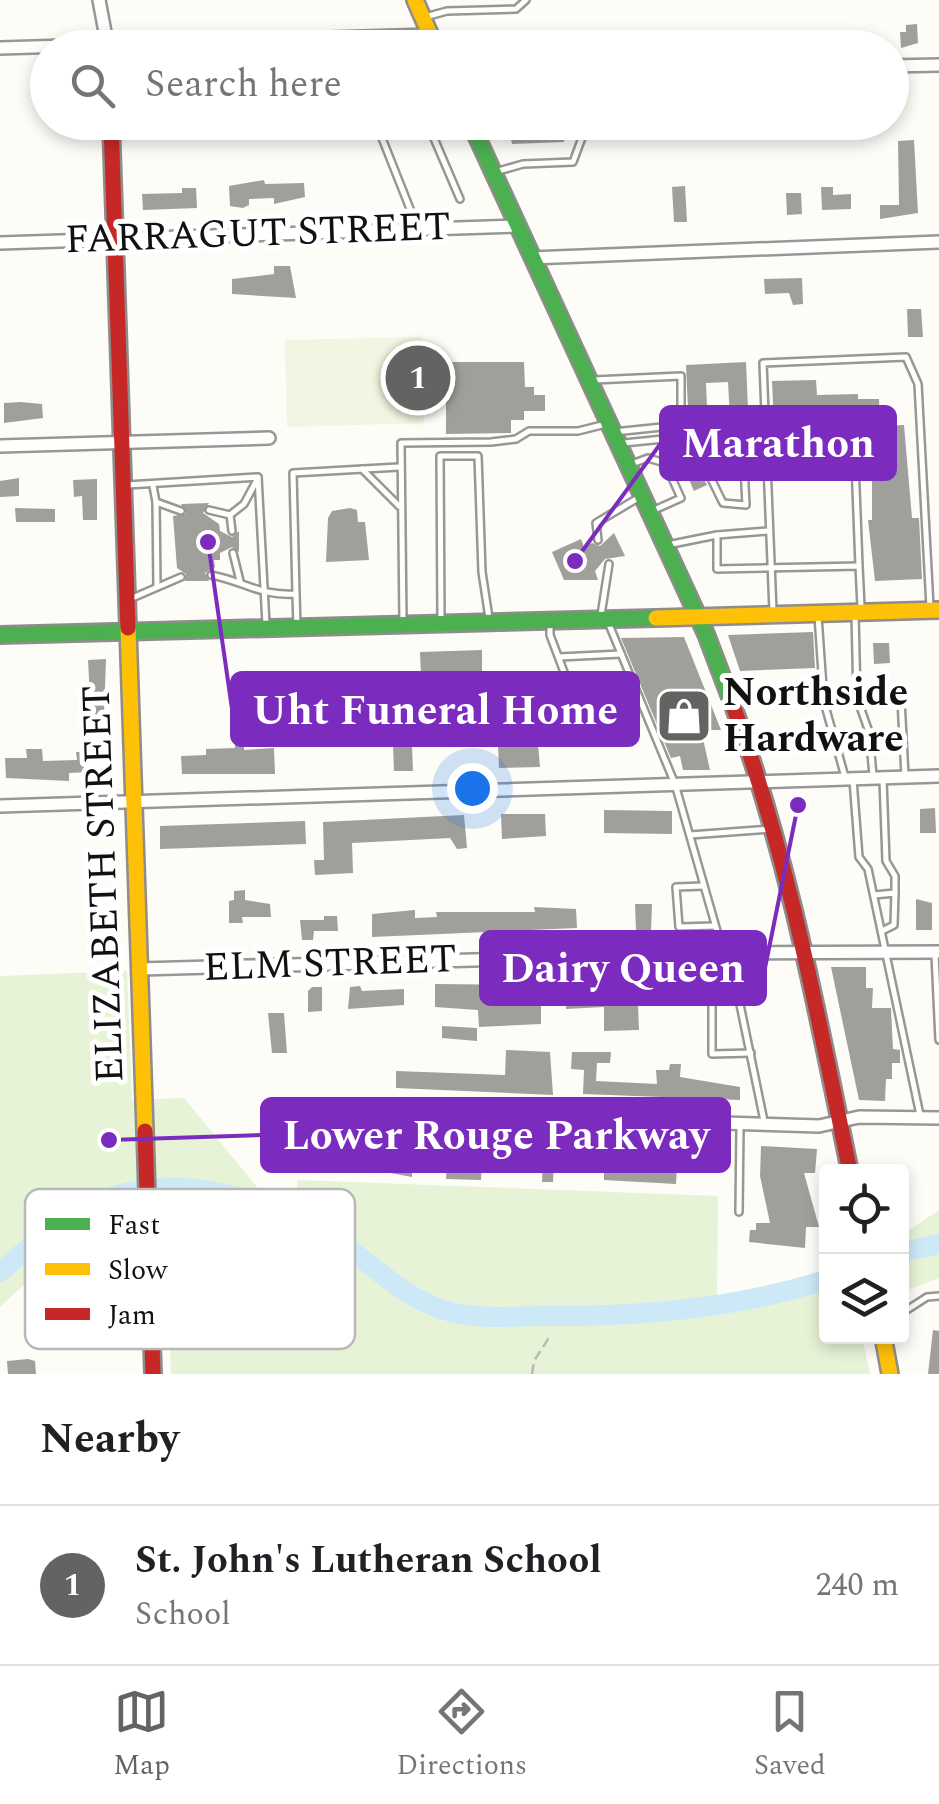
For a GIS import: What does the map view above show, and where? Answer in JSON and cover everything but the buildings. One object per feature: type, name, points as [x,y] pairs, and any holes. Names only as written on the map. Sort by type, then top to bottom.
[{"type":"street","points":[[99,0],[105,30]]},
{"type":"street","points":[[414,0],[428,30]]},
{"type":"street","points":[[0,48],[30,47]]},
{"type":"street","points":[[909,66],[939,65]]},
{"type":"street","name":"ELIZABETH STREET","points":[[112,140],[147,1189]]},
{"type":"street","points":[[478,140],[610,434],[699,617],[761,781],[806,952],[848,1164]]},
{"type":"street","name":"FARRAGUT STREET","points":[[0,242],[516,226]]},
{"type":"street","points":[[530,258],[939,242]]},
{"type":"street","points":[[0,446],[270,438]]},
{"type":"street","points":[[0,636],[935,610]]},
{"type":"street","points":[[0,806],[939,776]]},
{"type":"street","name":"ELM STREET","points":[[140,969],[726,953],[937,952]]},
{"type":"street","points":[[300,1110],[764,1125],[840,1122],[859,1116],[939,1118]]},
{"type":"street","points":[[884,1344],[890,1374]]},
{"type":"street","name":"ELIZABETH STREET","points":[[153,1349],[154,1374]]},
{"type":"lane","points":[[422,18],[447,11],[516,9],[526,0]]},
{"type":"lane","points":[[383,140],[418,219],[418,230]]},
{"type":"lane","points":[[435,140],[460,200]]},
{"type":"lane","points":[[492,173],[524,164],[572,162],[581,140]]},
{"type":"lane","points":[[773,614],[763,363],[906,358],[918,384],[935,610]]},
{"type":"lane","points":[[586,380],[681,376],[683,437],[706,468],[722,503],[746,505],[744,466],[706,468]]},
{"type":"lane","points":[[610,434],[681,424]]},
{"type":"lane","points":[[403,623],[401,443],[491,442],[516,439],[529,431],[683,437]]},
{"type":"lane","points":[[441,622],[440,456],[478,456],[482,572],[489,621]]},
{"type":"lane","points":[[626,466],[648,458],[665,464],[682,498],[648,513]]},
{"type":"lane","points":[[766,464],[855,462],[859,566],[857,698],[878,778],[886,861],[895,876],[894,925],[882,932]]},
{"type":"lane","points":[[297,626],[293,473],[400,467]]},
{"type":"lane","points":[[362,470],[400,507]]},
{"type":"lane","points":[[124,485],[258,477]]},
{"type":"lane","points":[[230,515],[244,504],[258,477]]},
{"type":"lane","points":[[258,477],[266,627]]},
{"type":"lane","points":[[153,486],[157,587]]},
{"type":"lane","points":[[598,540],[596,523],[640,496]]},
{"type":"lane","points":[[156,502],[181,511]]},
{"type":"lane","points":[[209,510],[230,515]]},
{"type":"lane","points":[[230,515],[232,531]]},
{"type":"lane","points":[[664,546],[716,534],[769,531]]},
{"type":"lane","points":[[716,534],[717,569],[859,566]]},
{"type":"lane","points":[[233,553],[240,581]]},
{"type":"lane","points":[[609,564],[603,620],[675,784],[715,926],[735,977],[764,1125]]},
{"type":"lane","points":[[211,575],[240,581],[264,596],[296,594]]},
{"type":"lane","points":[[128,600],[181,576]]},
{"type":"lane","points":[[818,613],[824,702],[850,778],[859,857],[868,869],[920,1118]]},
{"type":"lane","points":[[550,620],[558,656],[577,699],[639,697]]},
{"type":"lane","points":[[558,656],[621,654]]},
{"type":"lane","points":[[568,682],[632,680]]},
{"type":"lane","points":[[824,702],[857,698],[901,700],[906,777]]},
{"type":"lane","points":[[690,835],[776,829]]},
{"type":"lane","points":[[704,886],[676,887],[679,927],[715,926]]},
{"type":"lane","points":[[874,895],[895,894]]},
{"type":"lane","points":[[937,952],[939,1040]]},
{"type":"lane","points":[[735,977],[712,977],[712,1054],[752,1053]]},
{"type":"lane","points":[[738,1212],[740,1124]]},
{"type":"lane","points":[[909,1308],[927,1296],[939,1296]]},
{"type":"path","points":[[532,1374],[534,1361],[550,1336]]},
{"type":"green space","points":[[422,337],[424,423],[287,427],[285,340]]},
{"type":"green space","points":[[127,971],[132,1100],[184,1098],[259,1189],[25,1189],[25,1284],[0,1307],[0,976]]},
{"type":"green space","points":[[297,1180],[718,1196],[717,1307],[819,1282],[819,1344],[864,1344],[870,1374],[171,1374],[170,1349],[355,1349],[355,1189],[297,1189]]},
{"type":"green space","points":[[939,1210],[939,1278],[909,1289],[909,1229]]},
{"type":"waterway","points":[[156,1189],[189,1189]]},
{"type":"waterway","points":[[909,1250],[939,1244]]},
{"type":"waterway","points":[[0,1272],[25,1251]]},
{"type":"waterway","points":[[355,1254],[429,1305],[466,1315],[494,1317],[650,1313],[756,1298],[819,1282]]},
{"type":"traffic: fast","points":[[478,140],[706,634],[731,700]]},
{"type":"traffic: fast","points":[[0,635],[656,618]]},
{"type":"traffic: slow","points":[[415,0],[428,30]]},
{"type":"traffic: slow","points":[[656,618],[939,610]]},
{"type":"traffic: slow","points":[[128,628],[145,1131]]},
{"type":"traffic: slow","points":[[884,1344],[890,1374]]},
{"type":"traffic: jam","points":[[112,140],[128,628]]},
{"type":"traffic: jam","points":[[731,700],[785,875],[848,1164]]},
{"type":"traffic: jam","points":[[145,1131],[147,1189]]},
{"type":"traffic: jam","points":[[152,1349],[153,1374]]},
{"type":"place","name":"St. John's Lutheran School","points":[[418,378]]},
{"type":"place","name":"Uht Funeral Home","points":[[208,542]]},
{"type":"place","name":"Marathon","points":[[575,561]]},
{"type":"place","name":"Northside Hardware","points":[[684,716]]},
{"type":"place","name":"Dairy Queen","points":[[798,805]]},
{"type":"place","name":"Lower Rouge Parkway","points":[[109,1140]]}]
